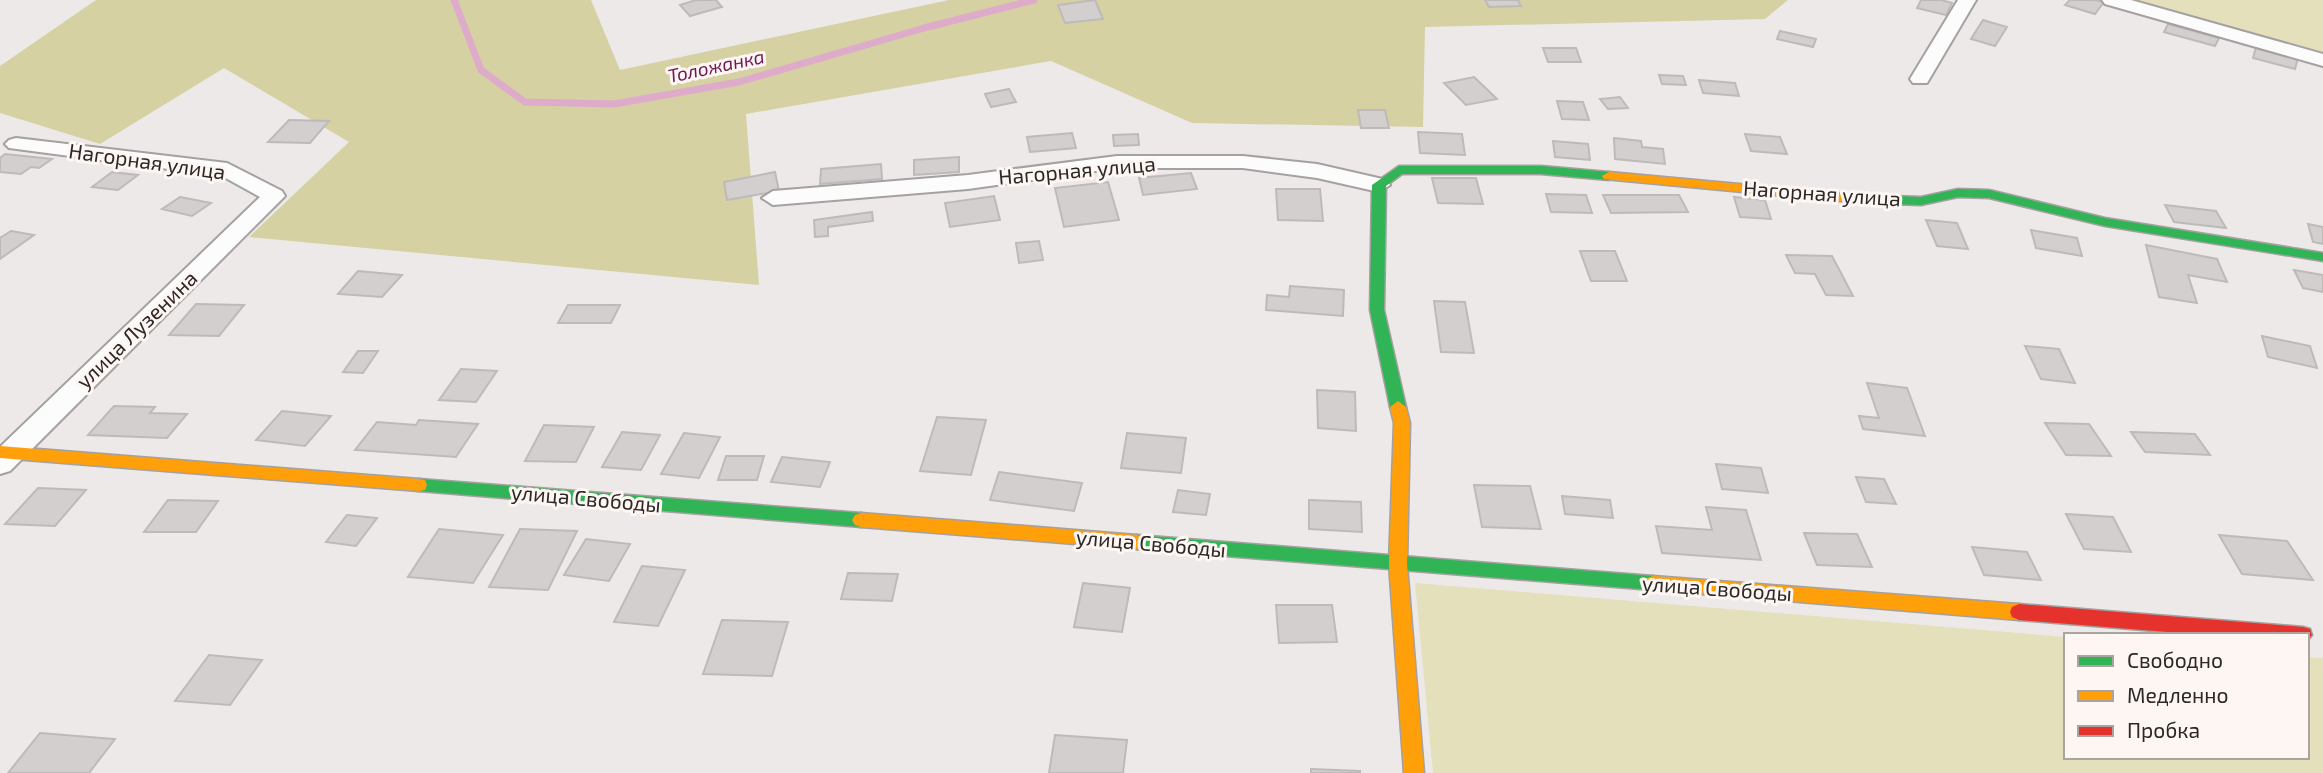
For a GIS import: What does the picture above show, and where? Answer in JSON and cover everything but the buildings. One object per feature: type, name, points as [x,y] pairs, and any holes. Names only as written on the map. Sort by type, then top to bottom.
[{"type":"street","points":[[1920,79],[1959,18],[1967,0]]},
{"type":"street","points":[[2111,0],[2323,60]]},
{"type":"street","name":"Нагорная улица","points":[[16,144],[227,170],[274,196]]},
{"type":"street","name":"Нагорная улица","points":[[773,198],[968,182],[1117,162],[1243,162],[1317,172],[1379,185],[1399,170],[1541,170],[1795,191],[1873,201],[1921,201],[1958,193],[1989,194],[2105,222],[2323,257]]},
{"type":"street","points":[[1379,185],[1377,310],[1402,423],[1398,564],[1414,773]]},
{"type":"street","name":"улица Лузенина","points":[[4,456],[274,196]]},
{"type":"street","name":"улица Свободы","points":[[4,456],[2279,633]]},
{"type":"shaded area","points":[[96,0],[591,0],[620,70],[949,0],[1788,0],[1765,19],[1425,27],[1423,127],[1192,123],[1051,61],[746,114],[759,285],[249,237],[349,142],[224,68],[100,144],[0,113],[0,66]]},
{"type":"shaded area","points":[[2120,0],[2323,0],[2323,58]]},
{"type":"shaded area","points":[[1415,583],[2064,637],[2064,759],[2309,759],[2309,657],[2323,658],[2323,773],[1433,773]]},
{"type":"waterway","name":"Толожанка","points":[[454,0],[481,70],[525,102],[614,104],[739,82],[924,28],[1034,0]]},
{"type":"traffic: fast","points":[[1398,407],[1377,310],[1379,185],[1399,170],[1541,170],[1609,176]]},
{"type":"traffic: fast","points":[[1860,199],[1921,201],[1958,193],[1989,194],[2105,222],[2323,257]]},
{"type":"traffic: fast","points":[[419,485],[861,520]]},
{"type":"traffic: fast","points":[[1137,542],[1653,583]]},
{"type":"traffic: slow","points":[[1609,176],[1860,199]]},
{"type":"traffic: slow","points":[[1398,407],[1402,423],[1398,564],[1414,773]]},
{"type":"traffic: slow","points":[[0,452],[419,485]]},
{"type":"traffic: slow","points":[[861,520],[1137,542]]},
{"type":"traffic: slow","points":[[1653,583],[2019,612]]},
{"type":"traffic: jam","points":[[2019,612],[2278,633]]}]
